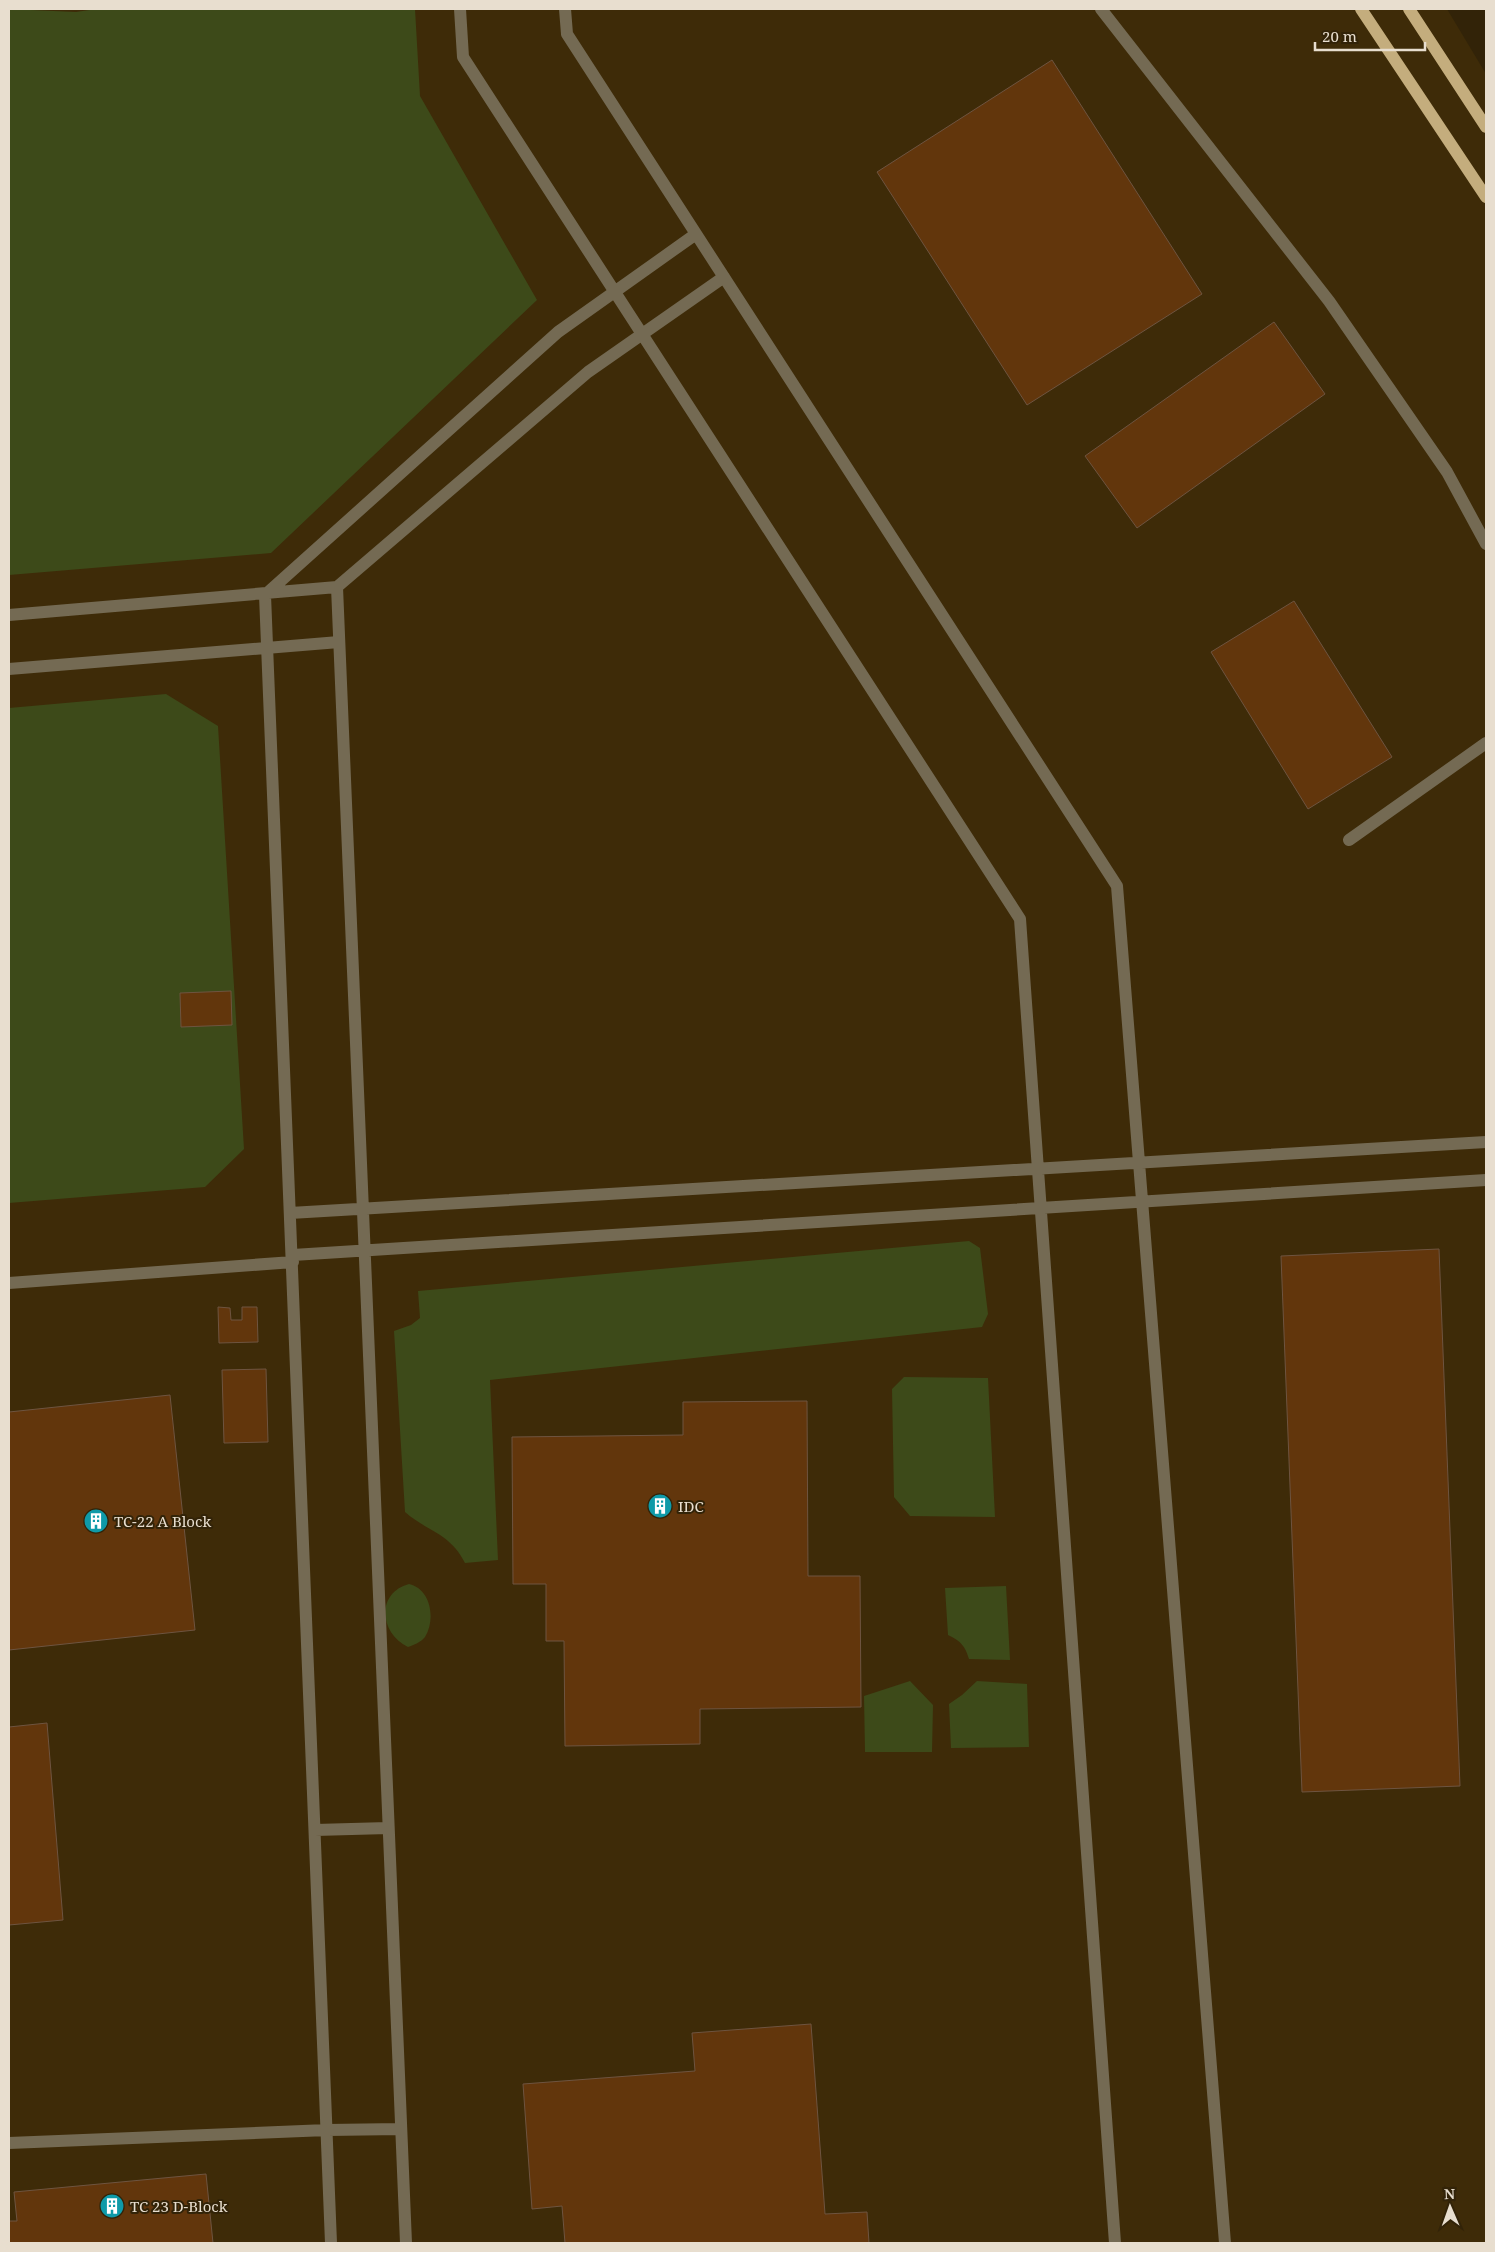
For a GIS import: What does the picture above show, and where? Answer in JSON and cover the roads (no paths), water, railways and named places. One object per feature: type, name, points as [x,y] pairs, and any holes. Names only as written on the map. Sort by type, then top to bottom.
[{"type":"main road","points":[[1361,9],[1486,197]]},
{"type":"main road","points":[[1408,9],[1486,127]]},
{"type":"lane","points":[[460,9],[463,57],[1020,919],[1115,2243]]},
{"type":"lane","points":[[565,9],[567,34],[1117,886],[1225,2243]]},
{"type":"lane","points":[[1102,9],[1329,301],[1447,472],[1486,544]]},
{"type":"lane","points":[[265,595],[558,332],[696,234]]},
{"type":"lane","points":[[9,615],[265,595],[337,587],[588,372],[724,277]]},
{"type":"lane","points":[[337,587],[406,2243]]},
{"type":"lane","points":[[265,595],[331,2243]]},
{"type":"lane","points":[[9,669],[339,642]]},
{"type":"lane","points":[[1348,840],[1486,743]]},
{"type":"lane","points":[[290,1213],[1486,1142]]},
{"type":"lane","points":[[9,1283],[293,1259],[365,1251],[1486,1180]]},
{"type":"lane","points":[[314,1830],[388,1828]]},
{"type":"lane","points":[[9,2143],[327,2130],[401,2129]]},
{"type":"place","name":"IDC","points":[[660,1506]]},
{"type":"place","name":"TC-22 A Block","points":[[96,1521]]},
{"type":"place","name":"TC 23 D-Block","points":[[112,2206]]}]
